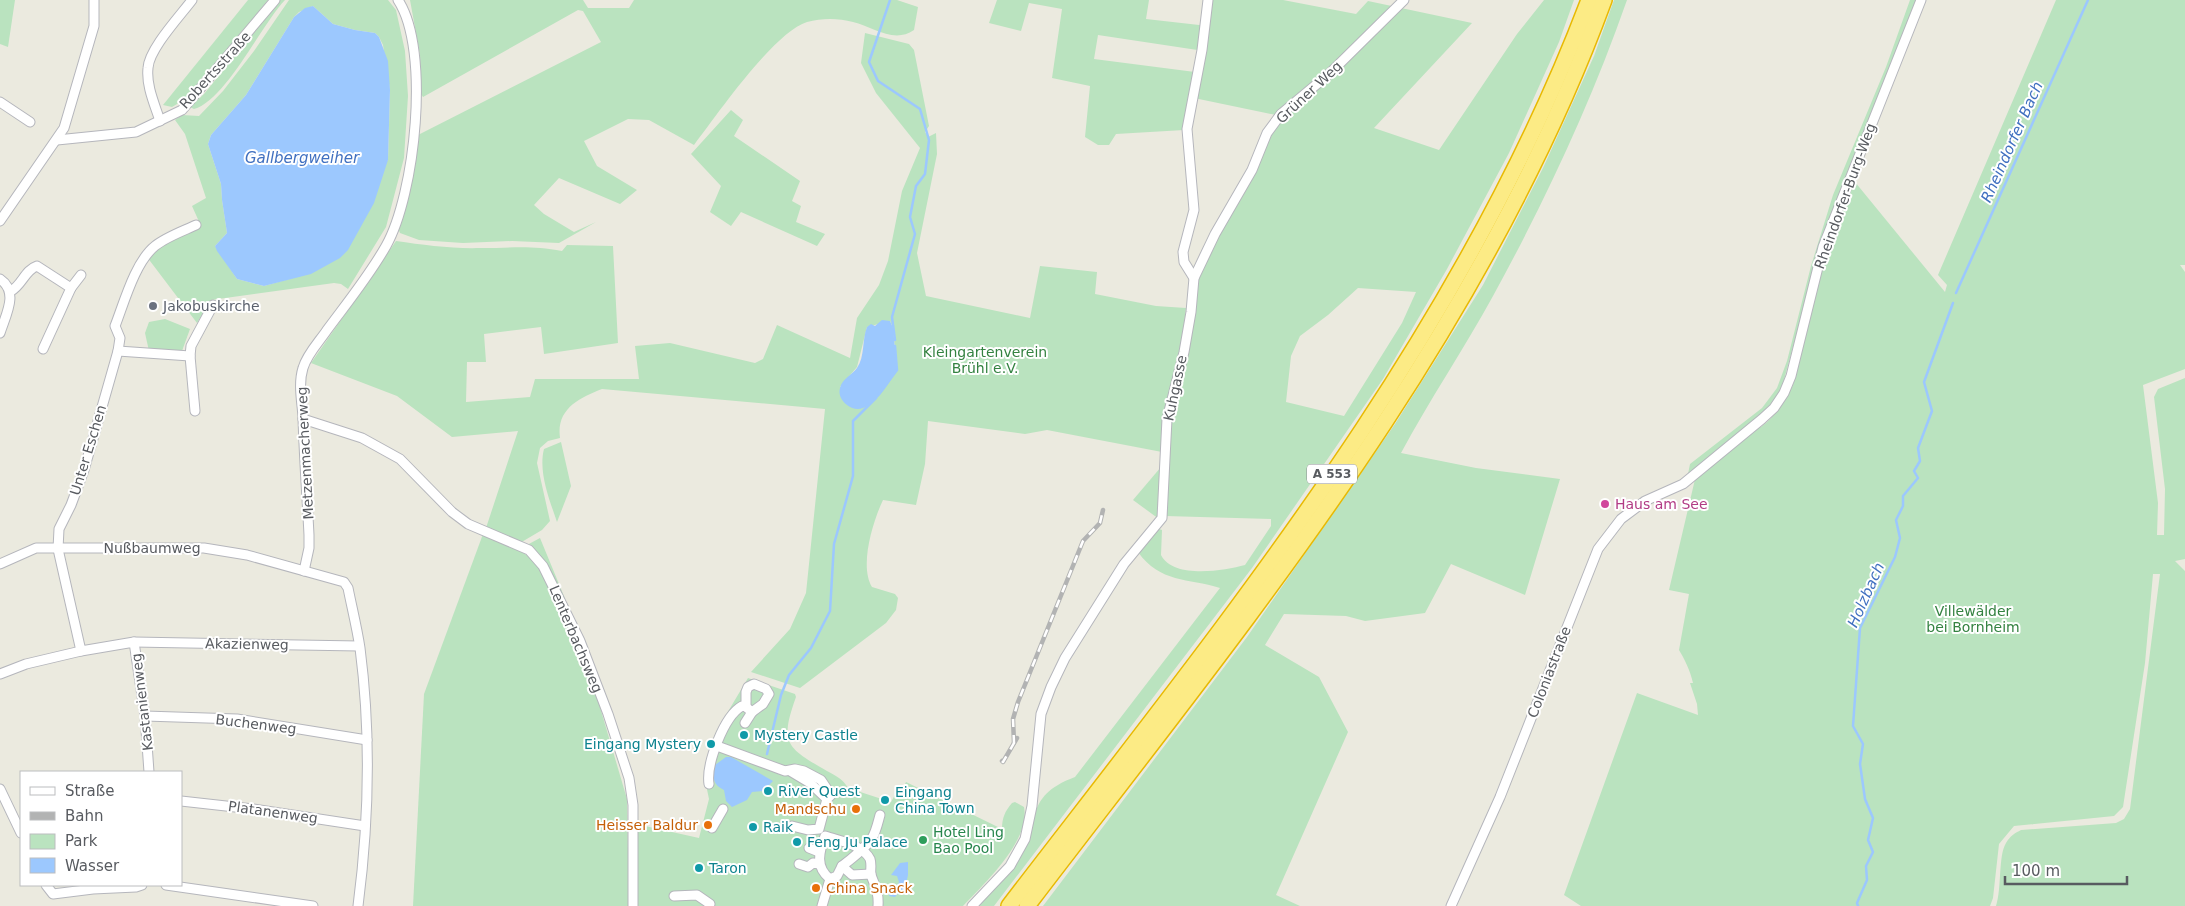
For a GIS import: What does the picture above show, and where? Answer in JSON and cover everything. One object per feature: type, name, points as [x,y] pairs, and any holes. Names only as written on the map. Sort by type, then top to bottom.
[{"type":"highway","name":"A 553","points":[[1009,906],[1222,628],[1306,513],[1386,392],[1485,228],[1546,106],[1589,0]]},
{"type":"highway","name":"A 553","points":[[1027,906],[1282,570],[1417,370],[1466,290],[1532,167],[1583,55],[1604,0]]},
{"type":"street","points":[[0,221],[64,128],[94,26],[94,0]]},
{"type":"street","points":[[160,121],[150,90],[148,68],[151,57],[157,47],[192,0]]},
{"type":"street","name":"Robertsstraße","points":[[57,140],[136,132],[182,110],[275,0]]},
{"type":"street","name":"Metzenmacherweg","points":[[304,571],[309,534],[301,377],[306,360],[386,247],[400,214],[406,188],[414,139],[416,96],[409,26],[404,9],[398,0]]},
{"type":"street","points":[[1194,278],[1184,262],[1183,252],[1193,221],[1194,203],[1187,129],[1202,50],[1208,0]]},
{"type":"street","name":"Grüner Weg","points":[[1194,278],[1215,234],[1252,170],[1267,133],[1281,114],[1329,74],[1404,0]]},
{"type":"street","name":"Rheindorfer-Burg-Weg","points":[[1692,476],[1762,419],[1774,408],[1784,393],[1791,376],[1823,247],[1921,0]]},
{"type":"street","points":[[0,102],[30,122]]},
{"type":"street","name":"Unter Eschen","points":[[58,549],[59,529],[71,505],[84,470],[118,351],[120,338],[115,326],[138,268],[146,254],[156,245],[196,225]]},
{"type":"street","points":[[0,332],[11,291],[16,288],[31,268],[37,266],[71,288]]},
{"type":"street","points":[[43,349],[71,288],[81,275]]},
{"type":"street","name":"Kuhgasse","points":[[972,906],[1017,855],[1025,839],[1032,806],[1038,731],[1043,706],[1051,687],[1075,640],[1101,598],[1124,564],[1162,518],[1167,419],[1183,355],[1191,312],[1194,278]]},
{"type":"street","points":[[0,279],[11,291]]},
{"type":"street","points":[[195,411],[190,356],[192,346],[213,305]]},
{"type":"street","points":[[118,351],[190,356]]},
{"type":"street","name":"Lenterbachsweg","points":[[303,419],[362,438],[400,459],[436,497],[468,524],[522,546],[538,558],[550,578],[580,640],[608,714],[629,778],[633,805],[633,906]]},
{"type":"street","name":"Coloniastraße","points":[[1451,906],[1500,797],[1598,549],[1621,519],[1645,501],[1684,484],[1692,476]]},
{"type":"street","name":"Nußbaumweg","points":[[0,564],[36,548],[204,548],[247,555],[304,571]]},
{"type":"street","points":[[58,549],[81,652]]},
{"type":"street","points":[[304,571],[344,582],[348,588],[359,646],[367,740],[365,826],[358,906]]},
{"type":"street","name":"Kastanienweg","points":[[0,674],[26,664],[134,642],[145,716],[149,771]]},
{"type":"street","name":"Akazienweg","points":[[134,642],[359,646]]},
{"type":"street","points":[[709,784],[709,770],[722,729],[728,719],[739,708],[749,710],[746,723]]},
{"type":"street","name":"Buchenweg","points":[[145,716],[237,719],[367,740]]},
{"type":"street","points":[[717,746],[774,768],[788,771],[795,769],[804,771],[822,780],[832,795],[827,799],[819,864],[825,875],[830,879]]},
{"type":"street","points":[[0,789],[20,831]]},
{"type":"street","name":"Platanenweg","points":[[182,802],[253,809],[365,826]]},
{"type":"street","points":[[712,828],[724,810]]},
{"type":"street","points":[[830,879],[837,876],[842,866],[858,854],[860,849],[873,837],[880,815]]},
{"type":"street","points":[[792,826],[847,839],[866,854],[871,862],[871,874],[878,892],[878,906]]},
{"type":"street","points":[[809,848],[819,852]]},
{"type":"street","points":[[800,864],[808,867],[814,863],[819,864]]},
{"type":"street","points":[[842,866],[852,875],[871,874]]},
{"type":"street","points":[[822,906],[830,879]]},
{"type":"street","points":[[47,886],[54,894],[139,886]]},
{"type":"street","points":[[173,886],[313,906]]},
{"type":"street","points":[[674,896],[698,895],[710,904]]},
{"type":"green space","points":[[0,0],[15,0],[8,47],[0,44]]},
{"type":"green space","points":[[248,0],[268,0],[189,97],[172,107],[163,105]]},
{"type":"green space","points":[[280,0],[285,0],[231,77],[206,103],[194,109],[190,107],[204,94]]},
{"type":"green space","points":[[289,0],[388,0],[396,10],[405,51],[408,96],[404,158],[386,227],[348,289],[341,284],[334,283],[211,300],[197,323],[147,257],[158,248],[201,226],[192,206],[206,198],[185,134],[175,120],[182,115],[199,116],[223,91],[254,51]],"holes":[[[313,6],[333,24],[375,33],[383,45],[390,90],[388,160],[296,277],[264,286],[237,279],[215,246],[227,233],[221,184],[208,144],[211,135],[246,95],[294,17],[299,12]]]},
{"type":"green space","points":[[410,0],[583,0],[588,8],[629,8],[634,0],[897,0],[918,7],[914,30],[906,34],[891,35],[853,22],[836,19],[807,22],[794,29],[763,57],[694,145],[649,120],[628,119],[584,141],[597,166],[637,190],[620,204],[559,178],[534,205],[544,214],[574,232],[596,222],[559,243],[512,241],[463,243],[419,240],[400,233],[398,228],[411,183],[418,135],[601,42],[583,11],[578,10],[423,97],[421,94],[420,55]]},
{"type":"green space","points":[[997,0],[1149,0],[1146,19],[1208,26],[1211,0],[1283,0],[1356,14],[1368,1],[1472,23],[1374,128],[1439,150],[1517,34],[1544,0],[1574,0],[1559,42],[1509,153],[1447,269],[1383,379],[1252,568],[994,906],[977,906],[1016,864],[1029,837],[1039,803],[1058,785],[1075,777],[1220,588],[1165,574],[1147,562],[1138,552],[1159,529],[1162,530],[1161,555],[1167,563],[1176,568],[1212,571],[1236,567],[1245,565],[1271,526],[1271,519],[1165,516],[1170,420],[1197,279],[1276,115],[1194,98],[1204,51],[1098,35],[1094,59],[1195,72],[1184,130],[1116,134],[1109,145],[1098,145],[1085,137],[1090,86],[1052,78],[1062,9],[1029,3],[1021,31],[989,23]],"holes":[[[1358,288],[1416,292],[1402,323],[1344,416],[1286,402],[1291,356],[1300,336],[1328,315]]]},
{"type":"green space","points":[[1614,0],[1627,0],[1598,76],[1549,188],[1493,296],[1401,453],[1476,468],[1560,479],[1525,595],[1451,564],[1425,613],[1365,621],[1346,616],[1284,614],[1265,645],[1319,677],[1348,732],[1276,895],[1300,906],[1043,906],[1247,637],[1395,424],[1483,285],[1543,168],[1594,56]]},
{"type":"green space","points":[[1910,0],[1917,0],[1823,236],[1781,391],[1750,426],[1688,474],[1690,464],[1762,408],[1777,388],[1787,361],[1811,266],[1833,195],[1886,67]]},
{"type":"green space","name":"Villewälder bei Bornheim","points":[[2056,0],[2185,0],[2185,265],[2180,265],[2185,272],[2185,369],[2143,385],[2158,503],[2157,535],[2164,535],[2165,489],[2154,397],[2158,389],[2185,378],[2185,559],[2175,561],[2185,571],[2185,906],[1996,906],[2002,856],[2008,841],[2015,834],[2021,830],[2116,823],[2124,819],[2130,809],[2160,574],[2153,574],[2145,663],[2123,807],[2114,816],[2014,826],[1999,844],[1993,898],[1990,906],[1581,906],[1564,895],[1637,693],[1698,715],[1697,704],[1690,683],[1693,683],[1692,678],[1679,650],[1689,594],[1669,590],[1696,475],[1757,426],[1761,427],[1766,423],[1780,408],[1790,391],[1827,251],[1852,184],[1855,182],[1945,292],[1947,285],[1938,275]]},
{"type":"green space","name":"Kleingartenverein Brühl e.V.","points":[[865,33],[909,44],[914,50],[929,126],[925,132],[928,137],[936,133],[937,154],[917,253],[926,296],[1030,318],[1040,266],[1097,272],[1095,294],[1156,306],[1186,308],[1181,348],[1178,354],[1181,357],[1162,452],[1047,430],[1025,434],[928,421],[925,464],[916,505],[883,500],[875,520],[869,544],[867,556],[868,578],[872,587],[895,594],[898,598],[896,610],[886,623],[800,688],[751,672],[790,629],[806,593],[825,409],[602,389],[593,392],[565,412],[560,428],[560,438],[548,441],[540,448],[537,463],[550,521],[542,530],[520,543],[486,528],[518,431],[452,437],[397,396],[311,363],[396,241],[449,247],[531,247],[562,251],[567,245],[613,246],[618,343],[544,354],[541,327],[484,334],[486,362],[467,362],[466,402],[530,397],[535,379],[639,379],[635,346],[670,343],[755,363],[763,359],[777,325],[850,358],[857,318],[879,285],[888,261],[902,191],[920,148],[876,93],[861,63]],"holes":[[[890,321],[893,328],[897,370],[840,387],[857,367],[867,327]]]},
{"type":"green space","points":[[731,110],[743,120],[734,136],[800,181],[792,201],[801,206],[796,222],[825,234],[817,246],[741,212],[731,226],[710,212],[721,186],[691,154]]},
{"type":"green space","points":[[165,319],[190,329],[182,351],[149,351],[145,333],[149,322]]},
{"type":"green space","points":[[561,442],[571,486],[557,522],[548,496],[543,458],[544,449]]},
{"type":"green space","points":[[1161,467],[1159,519],[1133,500]]},
{"type":"green space","points":[[483,534],[516,547],[537,563],[578,647],[597,697],[627,799],[629,906],[413,906],[424,694]]},
{"type":"green space","points":[[540,538],[566,601],[549,571],[527,545]]},
{"type":"green space","points":[[748,678],[795,694],[796,697],[788,725],[790,743],[795,750],[839,778],[848,788],[891,802],[896,793],[900,794],[906,782],[1002,829],[1004,815],[1012,803],[1015,802],[1024,807],[1024,820],[1020,833],[1004,861],[963,906],[636,906],[636,824],[699,838],[709,799],[705,780],[706,763],[711,744],[717,730]]},
{"type":"water","name":"Gallbergweiher","points":[[313,6],[333,24],[375,33],[379,37],[388,61],[390,90],[388,160],[374,203],[348,250],[340,258],[311,274],[264,286],[237,279],[215,246],[227,233],[221,184],[208,144],[211,135],[246,95],[294,17],[305,8]]},
{"type":"water","points":[[882,320],[890,321],[893,328],[897,370],[876,399],[869,405],[855,409],[842,400],[840,388],[843,382],[860,364],[867,327],[871,324],[875,326]]},
{"type":"water","points":[[726,757],[731,757],[773,781],[763,791],[752,792],[747,800],[732,807],[726,801],[724,790],[715,783],[714,777],[715,765]]},
{"type":"water","points":[[908,862],[906,884],[909,889],[908,891],[900,891],[895,897],[889,896],[892,887],[896,888],[899,882],[897,876],[891,875],[900,863]]},
{"type":"waterway","points":[[890,0],[869,62],[878,81],[920,109],[929,140],[925,174],[916,186],[910,217],[915,234],[892,317],[895,340]]},
{"type":"waterway","name":"Rheindorfer Bach","points":[[1956,293],[2088,0]]},
{"type":"waterway","name":"Holzbach","points":[[1858,906],[1857,903],[1867,880],[1866,866],[1873,852],[1868,840],[1873,818],[1865,799],[1860,764],[1863,744],[1853,726],[1860,628],[1895,557],[1900,538],[1896,520],[1903,506],[1903,496],[1918,478],[1914,471],[1920,461],[1918,448],[1932,411],[1924,382],[1953,303]]},
{"type":"waterway","points":[[879,394],[897,370],[895,346]]},
{"type":"waterway","points":[[767,754],[781,695],[789,675],[811,648],[830,611],[834,544],[853,476],[853,421],[876,398]]},
{"type":"tunnel","points":[[883,804],[885,800]]},
{"type":"railway","points":[[1014,743],[1013,719],[1018,702],[1083,541],[1100,523],[1103,510]]},
{"type":"railway","points":[[1002,761],[1017,738]]},
{"type":"place","name":"Jakobuskirche","points":[[153,306]]},
{"type":"place","name":"Haus am See","points":[[1605,504]]},
{"type":"place","name":"Mystery Castle","points":[[744,735]]},
{"type":"place","name":"Eingang Mystery","points":[[711,744]]},
{"type":"place","name":"River Quest","points":[[768,791]]},
{"type":"place","name":"Eingang China Town","points":[[885,800]]},
{"type":"place","name":"Mandschu","points":[[856,809]]},
{"type":"place","name":"Heisser Baldur","points":[[708,825]]},
{"type":"place","name":"Raik","points":[[753,827]]},
{"type":"place","name":"Hotel Ling Bao Pool","points":[[923,840]]},
{"type":"place","name":"Feng Ju Palace","points":[[797,842]]},
{"type":"place","name":"Taron","points":[[699,868]]},
{"type":"place","name":"China Snack","points":[[816,888]]}]
